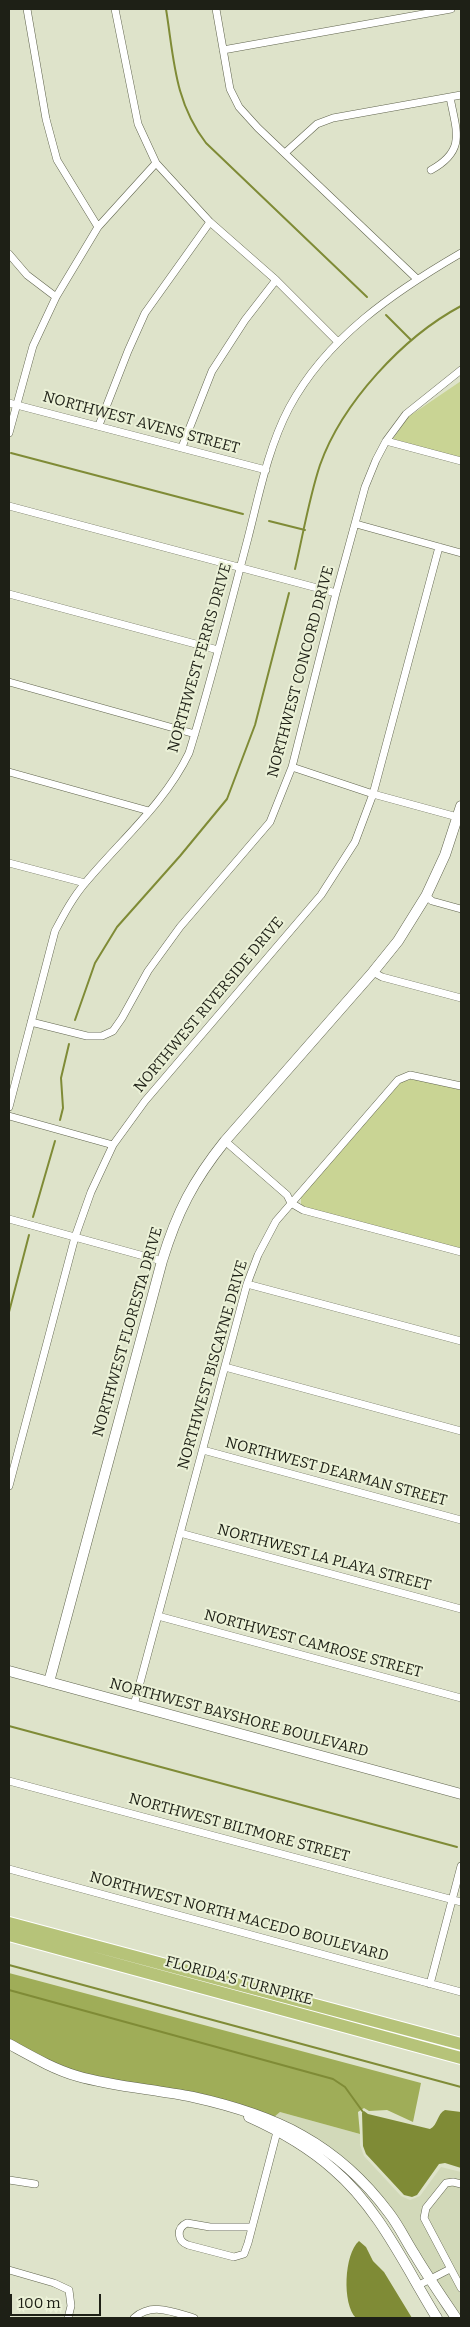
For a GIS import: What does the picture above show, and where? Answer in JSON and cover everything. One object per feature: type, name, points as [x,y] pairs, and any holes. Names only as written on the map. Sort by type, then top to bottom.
[{"type":"highway","name":"FLORIDA'S TURNPIKE","points":[[9,1923],[461,2044]]},
{"type":"highway","name":"FLORIDA'S TURNPIKE","points":[[9,1935],[461,2058]]},
{"type":"street","points":[[27,9],[46,119],[57,160],[98,227]]},
{"type":"street","points":[[115,9],[138,124],[156,163],[210,222],[276,280],[338,342]]},
{"type":"street","points":[[216,9],[230,89],[239,106],[285,154],[417,279]]},
{"type":"street","points":[[222,50],[451,9]]},
{"type":"street","points":[[285,154],[317,124],[334,118],[461,95]]},
{"type":"street","points":[[431,170],[448,159],[456,147],[457,138],[450,97]]},
{"type":"street","points":[[9,433],[12,404],[33,346],[56,297],[98,227],[156,163]]},
{"type":"street","points":[[99,425],[128,351],[145,314],[210,222]]},
{"type":"street","name":"NORTHWEST FERRIS DRIVE","points":[[9,1107],[55,931],[68,906],[85,883],[170,787],[189,753],[266,470],[289,408],[312,374],[338,342],[376,307],[417,279],[461,253]]},
{"type":"street","points":[[9,254],[27,275],[56,297]]},
{"type":"street","points":[[182,447],[212,370],[245,320],[276,280]]},
{"type":"street","name":"NORTHWEST CONCORD DRIVE","points":[[31,1022],[87,1036],[102,1036],[113,1031],[148,970],[180,926],[270,822],[292,767],[365,487],[386,441],[406,414],[461,370]]},
{"type":"street","name":"NORTHWEST AVENS STREET","points":[[12,404],[99,425],[266,470]]},
{"type":"street","points":[[386,441],[461,461]]},
{"type":"street","points":[[9,506],[336,593]]},
{"type":"street","points":[[356,524],[461,553]]},
{"type":"street","name":"NORTHWEST RIVERSIDE DRIVE","points":[[9,1486],[75,1237],[91,1192],[113,1145],[145,1101],[321,894],[354,842],[373,794],[439,547]]},
{"type":"street","points":[[9,594],[218,650]]},
{"type":"street","points":[[9,682],[195,734]]},
{"type":"street","points":[[292,767],[373,794],[460,818]]},
{"type":"street","points":[[9,772],[149,810]]},
{"type":"street","name":"NORTHWEST FLORESTA DRIVE","points":[[49,1682],[162,1261],[173,1226],[186,1197],[207,1164],[226,1141],[374,972],[398,941],[426,896],[460,818],[461,806]]},
{"type":"street","points":[[9,864],[85,883]]},
{"type":"street","points":[[426,896],[432,901],[461,909]]},
{"type":"street","points":[[374,972],[382,977],[461,998]]},
{"type":"street","name":"NORTHWEST BISCAYNE DRIVE","points":[[134,1705],[247,1284],[258,1255],[276,1221],[398,1080],[410,1075],[461,1086]]},
{"type":"street","points":[[9,1116],[113,1145]]},
{"type":"street","points":[[226,1141],[287,1195],[291,1203],[303,1210],[461,1252]]},
{"type":"street","points":[[9,1219],[162,1261]]},
{"type":"street","points":[[247,1284],[461,1341]]},
{"type":"street","points":[[225,1367],[461,1431]]},
{"type":"street","name":"NORTHWEST DEARMAN STREET","points":[[203,1450],[461,1520]]},
{"type":"street","name":"NORTHWEST LA PLAYA STREET","points":[[180,1534],[461,1609]]},
{"type":"street","name":"NORTHWEST CAMROSE STREET","points":[[158,1616],[461,1698]]},
{"type":"street","name":"NORTHWEST BAYSHORE BOULEVARD","points":[[9,1671],[461,1794]]},
{"type":"street","name":"NORTHWEST BILTMORE STREET","points":[[9,1781],[461,1902]]},
{"type":"street","points":[[430,1984],[461,1866]]},
{"type":"street","name":"NORTHWEST NORTH MACEDO BOULEVARD","points":[[9,1869],[461,1992]]},
{"type":"street","points":[[9,2044],[47,2065],[78,2076],[218,2103],[319,2144],[363,2183],[390,2213],[430,2280],[456,2318]]},
{"type":"street","points":[[252,2227],[210,2227],[187,2223],[181,2227],[179,2234],[181,2241],[188,2245],[238,2257],[246,2249],[252,2227],[279,2127]]},
{"type":"street","points":[[279,2127],[333,2169],[359,2196],[379,2222],[437,2318]]},
{"type":"street","points":[[9,2180],[35,2184]]},
{"type":"street","points":[[461,2184],[446,2183],[426,2208],[424,2218],[461,2288]]},
{"type":"street","points":[[417,2286],[450,2269]]},
{"type":"street","points":[[9,2270],[54,2282],[69,2290],[71,2306],[68,2318]]},
{"type":"street","points":[[134,2318],[144,2311],[156,2309],[194,2318]]},
{"type":"shaded area","points":[[461,381],[461,458],[393,439],[408,417]]},
{"type":"shaded area","points":[[418,1079],[461,1090],[461,1250],[305,1208],[301,1204],[301,1196],[402,1081]]},
{"type":"shaded area","points":[[9,1973],[421,2083],[413,2122],[387,2110],[369,2111],[364,2108],[358,2112],[360,2134],[280,2112],[274,2117],[78,2073],[49,2062],[9,2040]]},
{"type":"shaded area","points":[[445,2110],[461,2112],[461,2168],[445,2163],[439,2164],[417,2195],[412,2197],[404,2195],[366,2154],[363,2146],[362,2113],[364,2111],[368,2114],[430,2129]]},
{"type":"shaded area","points":[[280,2112],[360,2134],[360,2145],[364,2156],[401,2196],[410,2200],[420,2196],[441,2167],[461,2172],[461,2318],[435,2281],[455,2270],[431,2275],[365,2181],[284,2121],[274,2117]]},
{"type":"shaded area","points":[[359,2241],[366,2247],[373,2261],[384,2272],[412,2318],[356,2318],[351,2311],[347,2291],[348,2267],[354,2247]]},
{"type":"waterway","points":[[166,9],[181,95],[195,127],[206,143],[367,297]]},
{"type":"waterway","points":[[295,569],[309,503],[320,465],[343,418],[377,374],[397,354],[439,319],[461,306]]},
{"type":"waterway","points":[[386,315],[411,340]]},
{"type":"waterway","points":[[11,453],[243,514]]},
{"type":"waterway","points":[[269,521],[305,530]]},
{"type":"waterway","points":[[75,1020],[95,963],[117,927],[180,856],[227,799],[255,725],[289,593]]},
{"type":"waterway","points":[[60,1120],[63,1108],[61,1078],[69,1044]]},
{"type":"waterway","points":[[33,1217],[55,1141]]},
{"type":"waterway","points":[[9,1312],[29,1235]]},
{"type":"waterway","points":[[9,1726],[457,1847]]},
{"type":"waterway","points":[[9,1965],[461,2087]]},
{"type":"waterway","points":[[9,1990],[333,2079],[345,2087],[363,2112]]}]
